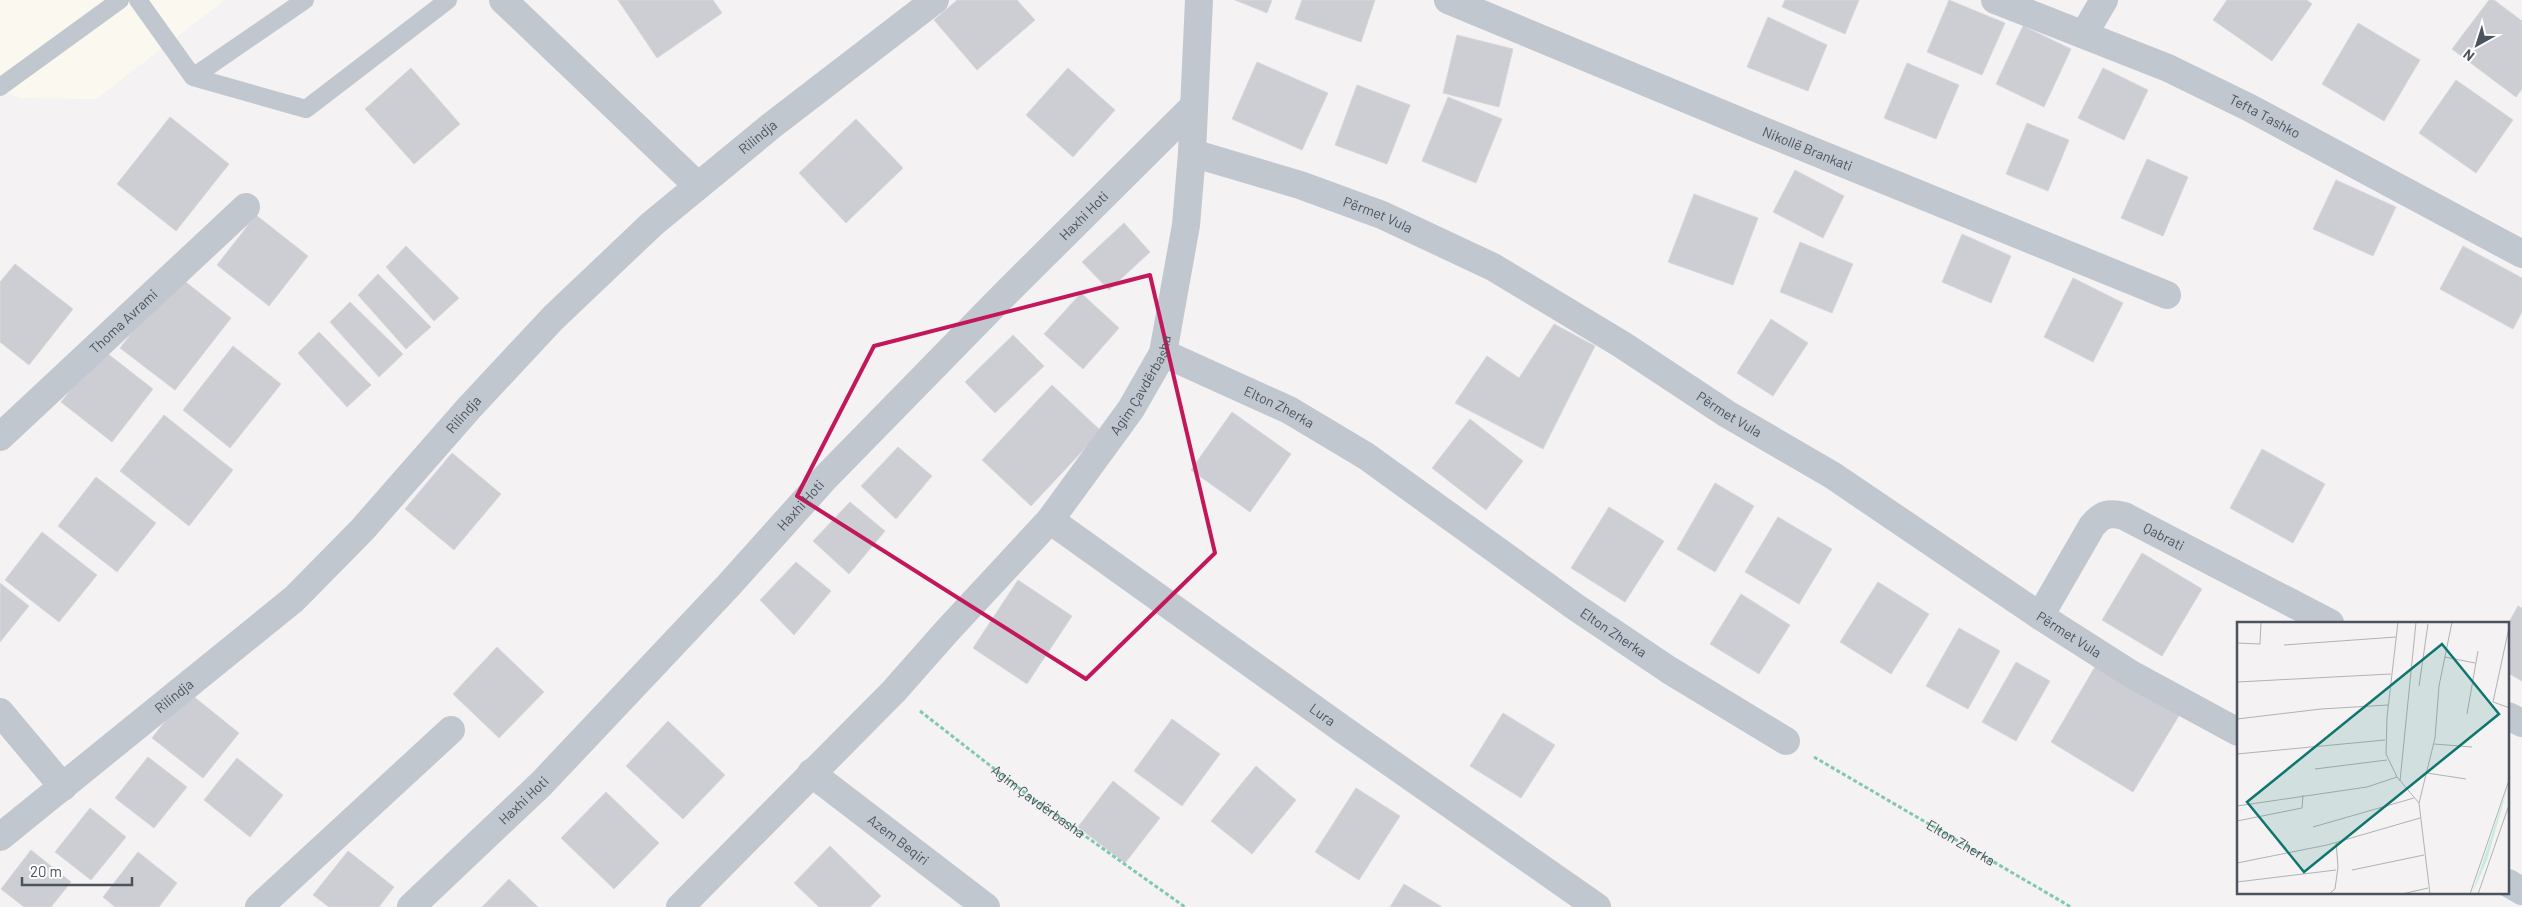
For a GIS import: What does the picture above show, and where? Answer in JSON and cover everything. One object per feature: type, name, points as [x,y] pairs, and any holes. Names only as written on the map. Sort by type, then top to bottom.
[{"type":"street","points":[[503,0],[698,186]]},
{"type":"street","name":"Rilindja","points":[[0,838],[294,599],[362,530],[468,408],[554,318],[652,224],[771,126],[935,0]]},
{"type":"street","name":"Agim Çavdërbasha","points":[[680,907],[894,691],[947,630],[1050,520],[1131,409],[1163,353],[1186,225],[1192,153],[1199,0]]},
{"type":"street","name":"Nikollë Brankati","points":[[1448,0],[2167,295]]},
{"type":"street","name":"Tefta Tashko","points":[[1995,0],[2168,68],[2250,108],[2522,254]]},
{"type":"street","points":[[2084,34],[2104,0]]},
{"type":"street","name":"Haxhi Hoti","points":[[410,907],[542,783],[728,586],[824,478],[1194,106]]},
{"type":"street","name":"Përmet Vula","points":[[1192,153],[1300,185],[1382,215],[1493,267],[1621,344],[1727,414],[1832,475],[2040,616],[2131,674],[2237,731]]},
{"type":"street","name":"Thoma Avrami","points":[[0,437],[246,207]]},
{"type":"street","name":"Elton Zherka","points":[[1163,353],[1289,410],[1366,456],[1574,606],[1669,670],[1786,741]]},
{"type":"street","name":"Qabrati","points":[[2040,616],[2092,526],[2100,516],[2111,513],[2124,516],[2328,622]]},
{"type":"street","name":"Lura","points":[[1050,520],[1356,739],[1597,907]]},
{"type":"street","points":[[0,712],[63,787]]},
{"type":"street","points":[[2510,717],[2522,723]]},
{"type":"street","points":[[259,907],[451,730]]},
{"type":"street","name":"Azem Beqiri","points":[[811,773],[986,907]]},
{"type":"street","points":[[2510,884],[2522,891]]},
{"type":"lane","points":[[0,87],[120,0]]},
{"type":"lane","points":[[138,0],[193,77],[306,109],[444,1]]},
{"type":"lane","points":[[193,77],[305,0]]},
{"type":"path","name":"Agim Çavdërbasha","points":[[894,691],[1033,799],[1185,907]]},
{"type":"path","name":"Elton Zherka","points":[[1786,741],[2071,907]]},
{"type":"highlighted area","points":[[1150,275],[1215,553],[1086,679],[797,496],[874,346]]},
{"type":"shaded area","points":[[0,0],[225,0],[96,99],[20,98],[0,89]]},
{"type":"building","points":[[618,0],[713,0],[722,13],[657,58]]},
{"type":"building","points":[[957,0],[1017,0],[1035,20],[977,70],[934,20]]},
{"type":"building","points":[[1235,0],[1272,0],[1267,13]]},
{"type":"building","points":[[1302,0],[1375,0],[1361,42],[1295,19]]},
{"type":"building","points":[[1785,0],[1859,0],[1845,34],[1782,7]]},
{"type":"building","points":[[1949,0],[2005,23],[1982,75],[1927,52]]},
{"type":"building","points":[[2227,0],[2307,0],[2312,4],[2272,61],[2213,20]]},
{"type":"building","points":[[2489,0],[2494,0],[2522,21],[2522,89],[2516,97],[2452,49]]},
{"type":"building","points":[[1768,17],[1827,45],[1808,91],[1747,67]]},
{"type":"building","points":[[2358,23],[2420,60],[2384,121],[2322,84]]},
{"type":"building","points":[[2023,26],[2071,49],[2044,107],[1996,84]]},
{"type":"building","points":[[1457,35],[1513,49],[1499,107],[1443,93]]},
{"type":"building","points":[[1257,62],[1328,93],[1302,150],[1232,119]]},
{"type":"building","points":[[1907,63],[1959,85],[1936,139],[1884,118]]},
{"type":"building","points":[[411,68],[460,124],[414,164],[365,109]]},
{"type":"building","points":[[1068,68],[1115,110],[1073,157],[1026,115]]},
{"type":"building","points":[[2103,68],[2148,90],[2124,140],[2078,118]]},
{"type":"building","points":[[2456,80],[2513,120],[2476,173],[2419,133]]},
{"type":"building","points":[[1357,85],[1410,105],[1387,164],[1335,145]]},
{"type":"building","points":[[1448,97],[1502,119],[1476,183],[1422,161]]},
{"type":"building","points":[[170,117],[229,164],[176,231],[117,184]]},
{"type":"building","points":[[856,119],[903,168],[846,223],[799,173]]},
{"type":"building","points":[[2027,123],[2069,140],[2048,191],[2006,174]]},
{"type":"building","points":[[2147,159],[2188,177],[2163,236],[2121,218]]},
{"type":"building","points":[[1795,170],[1844,196],[1823,238],[1773,212]]},
{"type":"building","points":[[2336,180],[2396,207],[2373,256],[2313,229]]},
{"type":"building","points":[[1694,194],[1758,218],[1733,285],[1668,262]]},
{"type":"building","points":[[256,215],[308,256],[269,306],[217,265]]},
{"type":"building","points":[[1124,223],[1150,252],[1109,290],[1082,262]]},
{"type":"building","points":[[1962,234],[2011,256],[1991,303],[1942,282]]},
{"type":"building","points":[[1800,242],[1853,264],[1832,313],[1780,292]]},
{"type":"building","points":[[406,246],[459,298],[434,321],[386,267]]},
{"type":"building","points":[[2463,246],[2522,278],[2522,312],[2513,329],[2440,289]]},
{"type":"building","points":[[15,264],[73,309],[29,365],[0,342],[0,282]]},
{"type":"building","points":[[378,274],[431,327],[406,349],[358,295]]},
{"type":"building","points":[[177,275],[231,318],[175,390],[120,348]]},
{"type":"building","points":[[2073,278],[2123,303],[2093,362],[2044,337]]},
{"type":"building","points":[[1081,293],[1119,328],[1083,369],[1044,334]]},
{"type":"building","points":[[350,302],[403,354],[379,377],[330,322]]},
{"type":"building","points":[[1771,319],[1808,343],[1773,396],[1737,373]]},
{"type":"building","points":[[1554,324],[1595,346],[1543,449],[1455,403],[1487,356],[1519,378]]},
{"type":"building","points":[[319,332],[371,385],[347,407],[298,353]]},
{"type":"building","points":[[1013,335],[1044,366],[995,413],[965,382]]},
{"type":"building","points":[[233,346],[281,384],[230,448],[183,410]]},
{"type":"building","points":[[103,350],[153,389],[112,442],[61,402]]},
{"type":"building","points":[[1052,385],[1101,431],[1031,506],[982,460]]},
{"type":"building","points":[[1232,412],[1291,454],[1250,512],[1191,470]]},
{"type":"building","points":[[164,415],[233,470],[189,526],[120,471]]},
{"type":"building","points":[[1470,419],[1523,461],[1486,510],[1432,468]]},
{"type":"building","points":[[898,447],[932,476],[896,519],[861,486]]},
{"type":"building","points":[[2262,449],[2325,484],[2293,543],[2230,508]]},
{"type":"building","points":[[452,453],[501,494],[454,550],[405,509]]},
{"type":"building","points":[[96,477],[156,523],[117,572],[58,526]]},
{"type":"building","points":[[1715,483],[1754,506],[1715,572],[1677,549]]},
{"type":"building","points":[[850,502],[885,531],[849,574],[813,541]]},
{"type":"building","points":[[1609,507],[1664,541],[1625,602],[1571,568]]},
{"type":"building","points":[[1778,517],[1832,549],[1799,604],[1745,572]]},
{"type":"building","points":[[42,532],[97,575],[59,622],[5,580]]},
{"type":"building","points":[[2142,553],[2202,589],[2162,656],[2102,620]]},
{"type":"building","points":[[796,562],[831,591],[794,635],[760,600]]},
{"type":"building","points":[[1018,580],[1072,616],[1027,684],[973,648]]},
{"type":"building","points":[[1878,582],[1929,614],[1891,674],[1840,642]]},
{"type":"building","points":[[0,583],[29,606],[0,642]]},
{"type":"building","points":[[1741,594],[1790,625],[1759,674],[1710,644]]},
{"type":"building","points":[[2518,606],[2522,608],[2522,681],[2510,674],[2509,622]]},
{"type":"building","points":[[1959,628],[2000,651],[1968,709],[1926,686]]},
{"type":"building","points":[[497,647],[544,692],[499,738],[453,694]]},
{"type":"building","points":[[2016,662],[2050,681],[2016,741],[1982,722]]},
{"type":"building","points":[[2096,665],[2180,714],[2133,792],[2051,742]]},
{"type":"building","points":[[188,692],[239,733],[203,778],[152,738]]},
{"type":"building","points":[[1503,713],[1555,745],[1521,798],[1470,766]]},
{"type":"building","points":[[1172,719],[1220,754],[1182,806],[1134,771]]},
{"type":"building","points":[[668,721],[725,775],[683,819],[626,766]]},
{"type":"building","points":[[148,757],[187,787],[154,828],[115,798]]},
{"type":"building","points":[[237,758],[283,795],[250,837],[204,800]]},
{"type":"building","points":[[1256,766],[1296,800],[1252,854],[1211,821]]},
{"type":"building","points":[[1113,781],[1160,818],[1125,863],[1078,827]]},
{"type":"building","points":[[1356,788],[1400,816],[1359,880],[1315,852]]},
{"type":"building","points":[[606,792],[659,843],[614,889],[561,838]]},
{"type":"building","points":[[90,808],[126,837],[91,880],[55,852]]},
{"type":"building","points":[[830,846],[881,896],[870,907],[819,907],[794,883]]},
{"type":"building","points":[[31,850],[71,882],[51,907],[24,907],[1,889]]},
{"type":"building","points":[[348,851],[394,887],[379,907],[329,907],[313,895]]},
{"type":"building","points":[[138,852],[177,883],[159,907],[115,907],[103,897]]},
{"type":"building","points":[[509,879],[538,907],[482,907]]},
{"type":"building","points":[[1404,884],[1442,907],[1390,907]]}]
